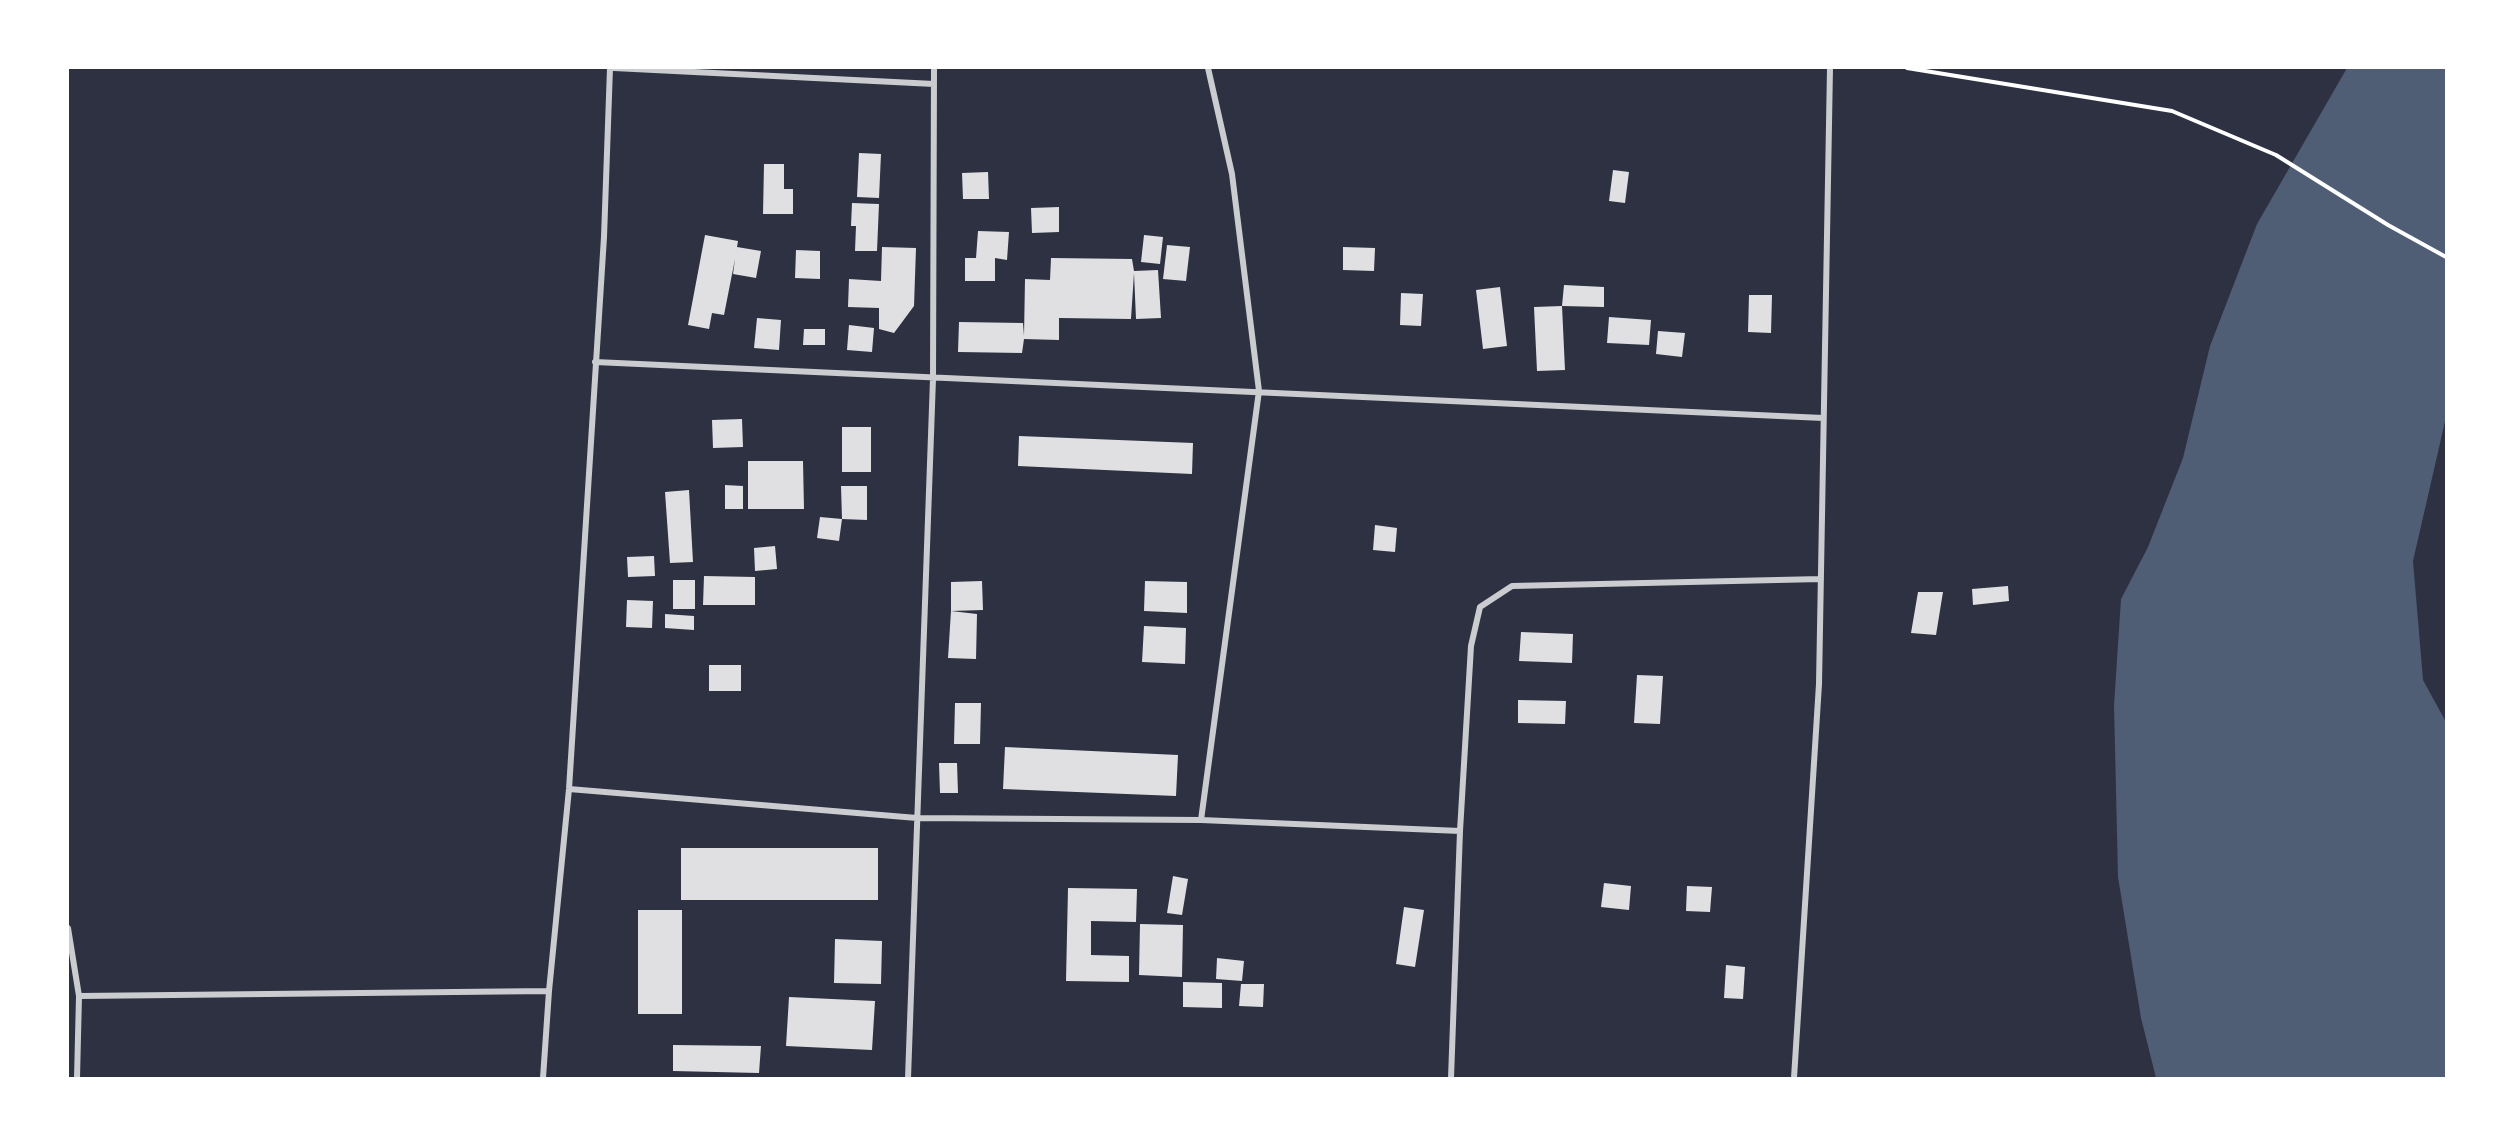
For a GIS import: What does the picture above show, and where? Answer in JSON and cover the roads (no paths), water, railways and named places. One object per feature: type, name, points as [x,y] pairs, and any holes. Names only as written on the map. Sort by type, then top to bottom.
[{"type":"street","points":[[543,1078],[549,991],[569,789],[604,237],[610,68]]},
{"type":"street","points":[[614,68],[934,84]]},
{"type":"street","points":[[908,1078],[933,379],[934,68]]},
{"type":"street","points":[[1201,820],[1258,391],[1232,174],[1208,68]]},
{"type":"street","points":[[1794,1078],[1820,684],[1830,68]]},
{"type":"street","points":[[596,362],[1823,418]]},
{"type":"street","points":[[1451,1078],[1460,831],[1471,646],[1480,607],[1512,586],[1821,579]]},
{"type":"street","points":[[569,789],[917,818],[1201,820],[1460,831]]},
{"type":"street","points":[[68,928],[80,996],[77,1078]]},
{"type":"street","points":[[80,996],[549,991]]},
{"type":"water","points":[[2347,68],[2446,68],[2446,417],[2413,561],[2423,680],[2446,722],[2446,1078],[2156,1078],[2141,1018],[2118,877],[2114,705],[2121,599],[2148,547],[2183,458],[2210,346],[2257,224]]}]
